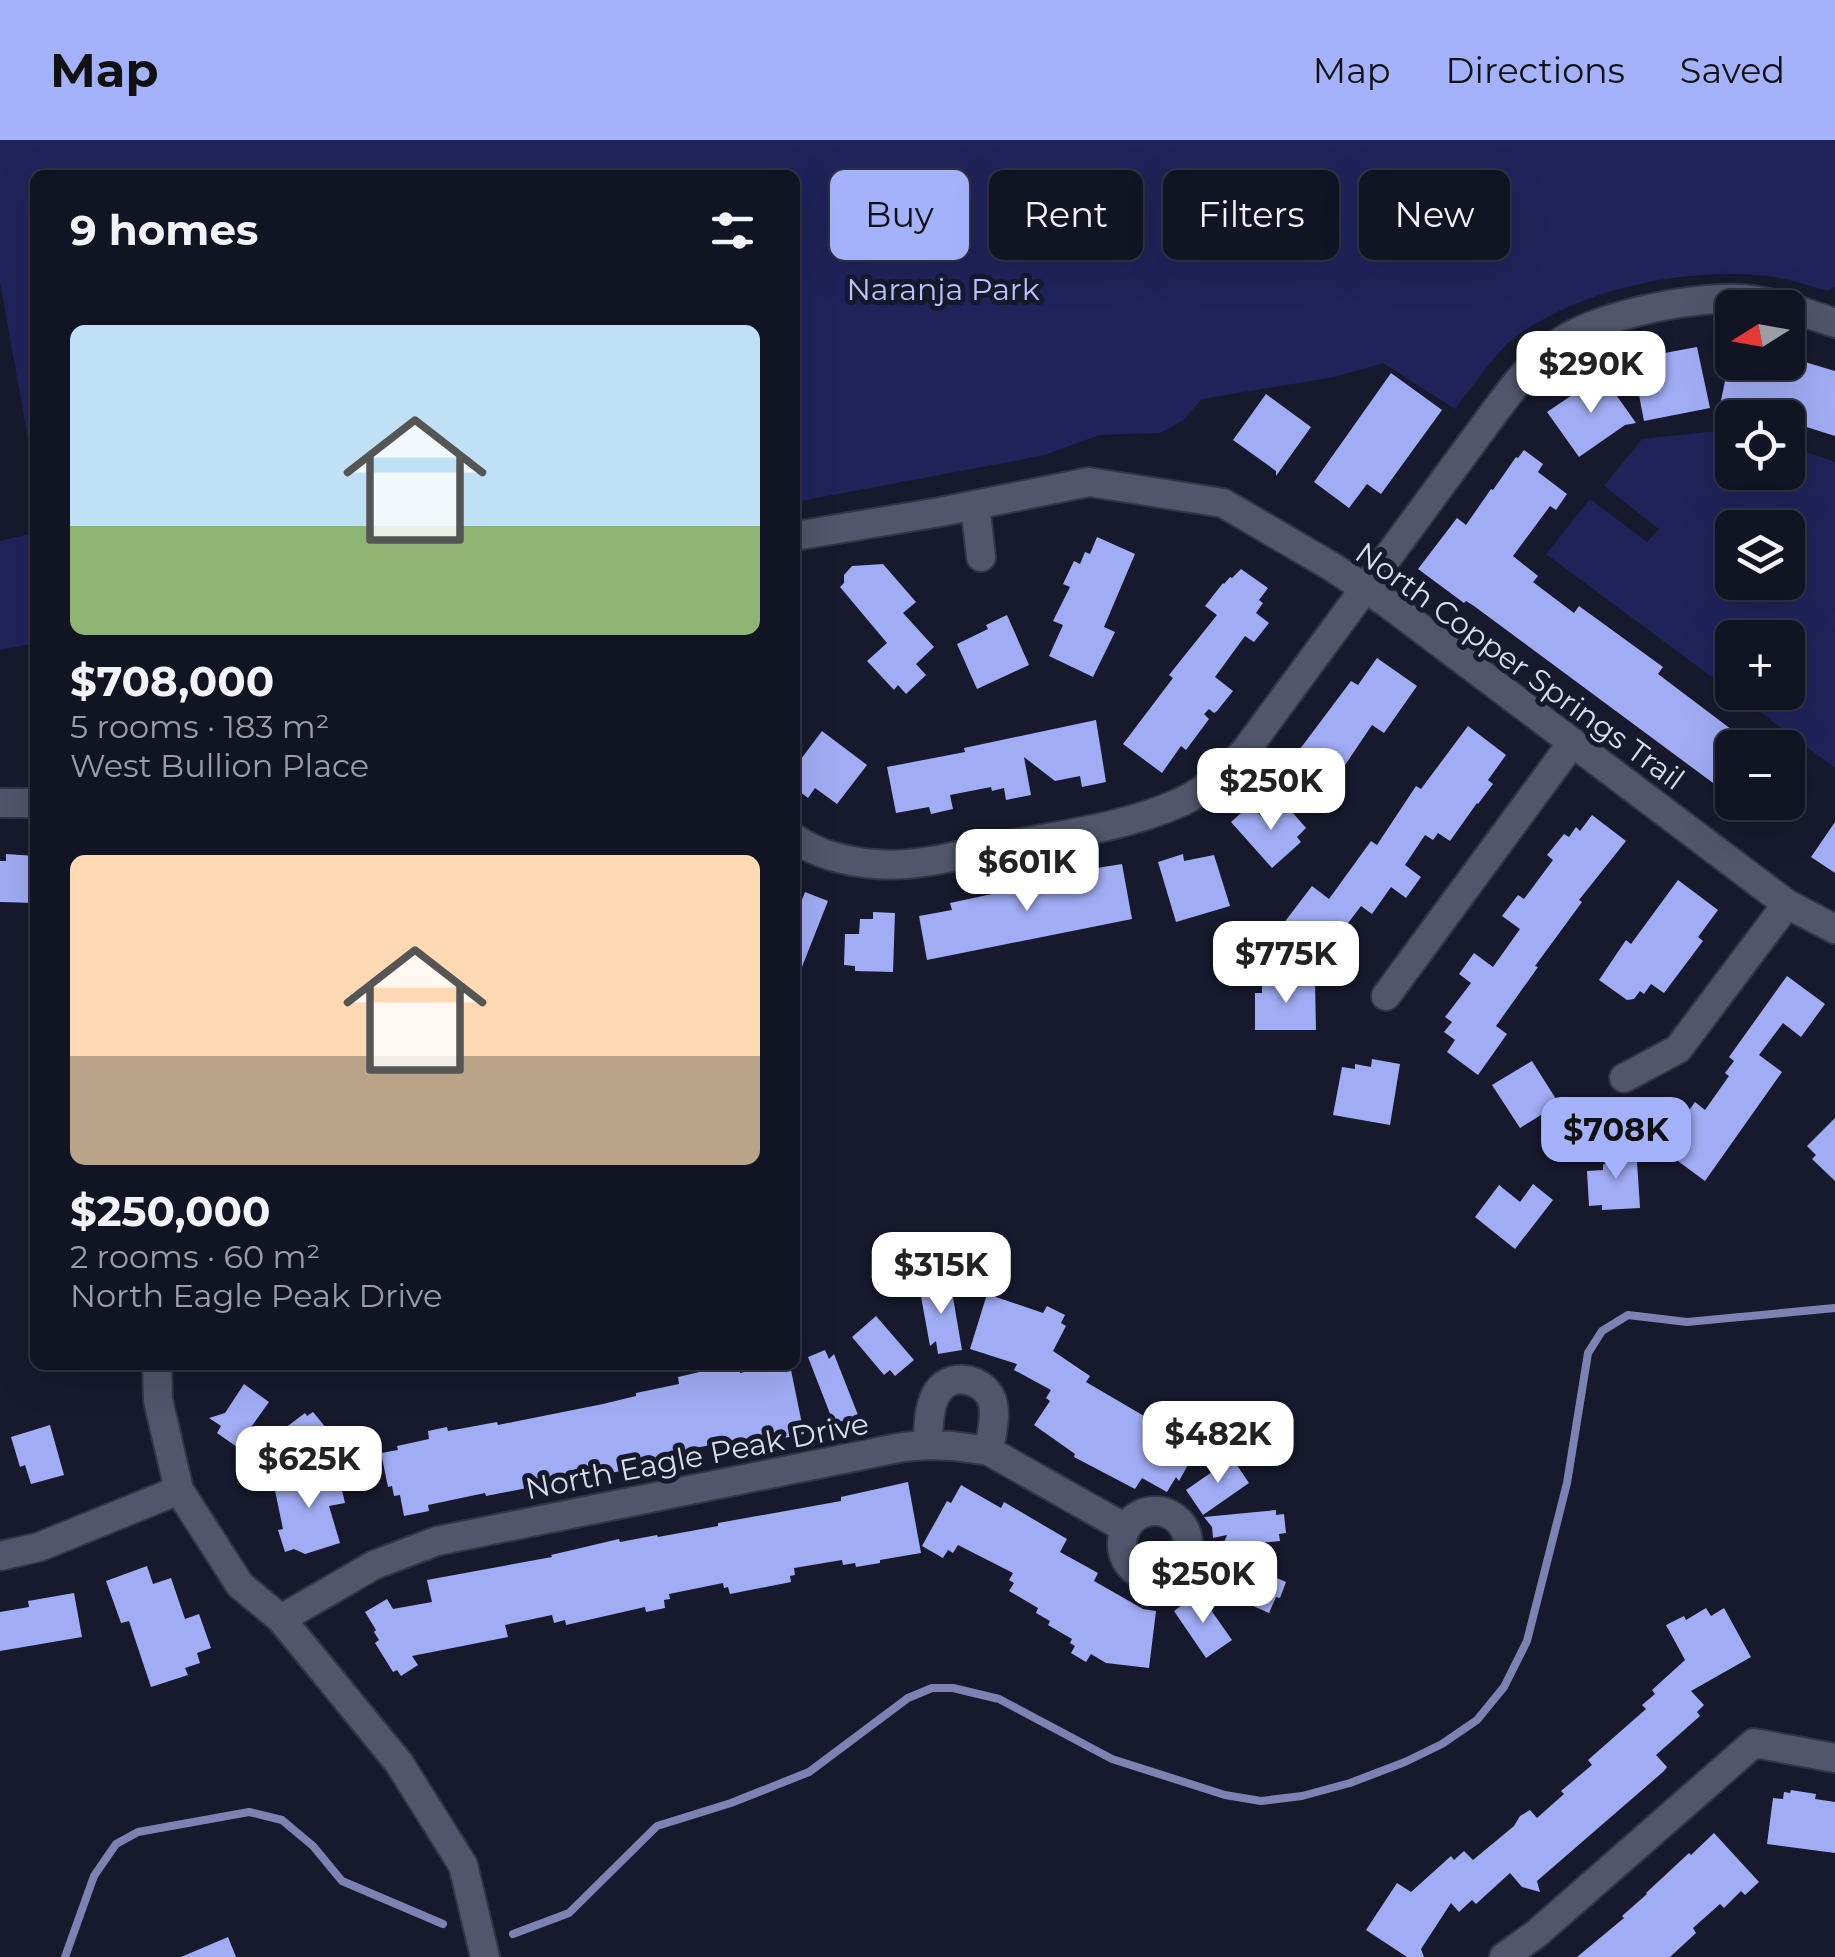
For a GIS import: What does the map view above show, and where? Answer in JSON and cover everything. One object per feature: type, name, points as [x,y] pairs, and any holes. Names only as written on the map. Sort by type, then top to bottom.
[{"type":"street","points":[[800,842],[839,858],[876,865],[914,864],[1108,826],[1184,801],[1230,769],[1526,370],[1556,344],[1620,316],[1720,299],[1782,305],[1835,323]]},
{"type":"street","name":"North Copper Springs Trail","points":[[800,535],[1089,482],[1223,503],[1386,602],[1787,904],[1835,930]]},
{"type":"street","points":[[975,505],[981,557]]},
{"type":"street","points":[[1386,996],[1572,743]]},
{"type":"street","points":[[0,804],[30,802]]},
{"type":"street","points":[[1624,1078],[1678,1049],[1787,904]]},
{"type":"street","points":[[156,1370],[158,1400],[179,1490],[240,1585],[280,1618],[399,1762],[463,1865],[485,1957]]},
{"type":"street","points":[[928,1445],[929,1418],[940,1388],[947,1382],[969,1380],[987,1389],[992,1400],[989,1451]]},
{"type":"street","name":"North Eagle Peak Drive","points":[[280,1618],[374,1565],[437,1541],[928,1445],[989,1451],[1125,1528]]},
{"type":"street","points":[[0,1556],[39,1547],[179,1490]]},
{"type":"street","points":[[1504,1957],[1536,1934],[1754,1744],[1835,1758]]},
{"type":"green space","name":"Naranja Park","points":[[0,140],[1835,140],[1835,287],[1828,291],[1776,277],[1737,274],[1669,278],[1602,294],[1541,321],[1507,344],[1455,409],[1383,363],[1334,377],[1202,399],[1182,421],[1160,433],[1099,435],[1045,455],[800,501],[800,170],[30,170],[30,450],[0,282]]},
{"type":"green space","points":[[1715,431],[1715,490],[1805,490],[1805,451],[1835,462],[1835,768],[1805,746],[1805,730],[1784,730],[1757,710],[1805,710],[1805,620],[1715,620],[1715,679],[1546,554],[1590,499],[1647,542],[1659,529],[1604,486],[1642,439]]},
{"type":"green space","points":[[30,534],[30,644],[0,650],[0,541]]},
{"type":"building","points":[[1697,347],[1710,408],[1644,421],[1632,359]]},
{"type":"building","points":[[1805,362],[1835,371],[1835,436],[1805,427],[1805,400],[1721,400],[1725,380],[1805,380]]},
{"type":"building","points":[[1391,373],[1442,410],[1381,494],[1367,484],[1349,508],[1314,482]]},
{"type":"building","points":[[1602,375],[1636,423],[1625,425],[1579,457],[1547,412]]},
{"type":"building","points":[[1266,394],[1311,427],[1276,476],[1276,471],[1233,440]]},
{"type":"building","points":[[1524,450],[1543,464],[1538,472],[1567,494],[1556,510],[1550,506],[1513,556],[1538,576],[1533,582],[1574,613],[1579,606],[1663,667],[1658,674],[1732,730],[1715,730],[1715,784],[1418,569],[1457,518],[1466,525]]},
{"type":"building","points":[[1097,537],[1135,554],[1104,627],[1115,632],[1093,677],[1049,656],[1063,625],[1053,621],[1070,587],[1063,584],[1074,561],[1080,564],[1085,552],[1090,554]]},
{"type":"building","points":[[883,564],[916,602],[903,613],[934,647],[916,664],[926,675],[906,694],[898,685],[894,690],[867,661],[887,643],[840,587],[852,566]]},
{"type":"building","points":[[1241,569],[1268,588],[1256,613],[1269,623],[1254,642],[1245,636],[1215,677],[1233,691],[1217,711],[1209,709],[1204,714],[1209,719],[1186,750],[1181,746],[1162,773],[1123,744],[1173,678],[1169,675],[1217,615],[1205,606],[1223,583]]},
{"type":"building","points":[[1007,615],[1029,665],[977,689],[957,644]]},
{"type":"building","points":[[1377,658],[1417,686],[1384,733],[1372,725],[1333,783],[1313,769],[1307,778],[1288,765],[1351,681],[1358,685]]},
{"type":"building","points":[[1096,720],[1106,782],[1082,787],[1080,776],[1055,781],[1024,757],[1031,795],[1006,800],[1004,788],[992,791],[991,787],[950,795],[953,809],[931,814],[929,807],[896,813],[887,767]]},
{"type":"building","points":[[1468,726],[1506,755],[1488,780],[1493,784],[1450,841],[1438,833],[1433,840],[1425,835],[1405,865],[1421,877],[1406,898],[1391,887],[1372,914],[1361,906],[1336,939],[1345,947],[1327,970],[1277,932],[1312,886],[1329,899],[1371,841],[1377,845],[1416,786],[1421,789]]},
{"type":"building","points":[[822,731],[867,765],[837,804],[815,788],[808,798],[800,792],[800,760]]},
{"type":"building","points":[[1250,805],[1265,820],[1286,805],[1306,828],[1297,837],[1301,842],[1272,868],[1231,822]]},
{"type":"building","points":[[1592,815],[1626,841],[1579,900],[1582,902],[1496,1026],[1507,1034],[1478,1075],[1447,1052],[1455,1040],[1444,1032],[1452,1022],[1445,1017],[1471,983],[1459,974],[1474,953],[1493,967],[1520,929],[1502,916],[1518,895],[1524,899],[1553,860],[1547,855],[1564,834],[1569,837],[1576,827],[1580,831]]},
{"type":"building","points":[[1835,822],[1835,873],[1811,857]]},
{"type":"building","points":[[6,854],[30,856],[30,903],[0,902],[0,861],[6,861]]},
{"type":"building","points":[[1183,854],[1184,861],[1214,855],[1230,906],[1176,922],[1158,862]]},
{"type":"building","points":[[1122,864],[1132,919],[927,960],[919,916],[952,910],[950,903],[1014,887],[1015,892],[1099,876],[1097,868]]},
{"type":"building","points":[[1678,880],[1718,910],[1698,937],[1703,941],[1664,993],[1651,984],[1644,994],[1640,991],[1634,999],[1627,1000],[1599,980],[1626,940],[1631,944]]},
{"type":"building","points":[[805,892],[828,901],[800,972],[800,905]]},
{"type":"building","points":[[873,912],[895,913],[893,972],[855,971],[855,966],[844,965],[845,934],[859,934],[860,919],[873,919]]},
{"type":"building","points":[[1787,976],[1825,1004],[1801,1037],[1783,1023],[1759,1055],[1782,1072],[1705,1181],[1667,1153],[1687,1125],[1682,1120],[1695,1102],[1705,1110],[1729,1076],[1725,1073],[1734,1061],[1729,1057]]},
{"type":"building","points":[[1262,980],[1315,981],[1316,1030],[1255,1030],[1255,993],[1262,993]]},
{"type":"building","points":[[1372,1059],[1400,1064],[1390,1125],[1333,1115],[1342,1067],[1371,1067]]},
{"type":"building","points":[[1532,1061],[1556,1099],[1554,1107],[1520,1128],[1492,1085]]},
{"type":"building","points":[[1835,1118],[1835,1181],[1812,1159],[1816,1155],[1807,1146]]},
{"type":"building","points":[[1636,1146],[1640,1208],[1602,1210],[1602,1205],[1589,1206],[1587,1171],[1603,1170],[1603,1164],[1613,1164],[1611,1148]]},
{"type":"building","points":[[1533,1184],[1553,1200],[1515,1249],[1475,1217],[1499,1185],[1520,1202]]},
{"type":"building","points":[[943,1279],[945,1287],[951,1286],[962,1350],[938,1354],[936,1341],[930,1346],[920,1291],[925,1290],[924,1282]]},
{"type":"building","points":[[987,1294],[1043,1313],[1047,1306],[1065,1315],[1061,1323],[1066,1326],[1053,1351],[1090,1376],[1086,1382],[1144,1416],[1147,1411],[1174,1427],[1182,1421],[1205,1434],[1179,1481],[1176,1477],[1167,1492],[1142,1478],[1135,1489],[1074,1457],[1034,1425],[1050,1401],[1046,1398],[1051,1390],[1014,1370],[1017,1364],[970,1349]]},
{"type":"building","points":[[876,1316],[914,1360],[895,1376],[890,1370],[884,1375],[852,1337]]},
{"type":"building","points":[[825,1350],[829,1359],[834,1354],[858,1415],[834,1424],[808,1357]]},
{"type":"building","points":[[708,1370],[791,1370],[804,1434],[779,1439],[777,1433],[675,1452],[676,1459],[528,1491],[527,1488],[486,1496],[485,1493],[428,1505],[429,1511],[404,1516],[400,1495],[394,1496],[392,1486],[388,1487],[381,1453],[429,1439],[428,1431],[497,1422],[498,1425],[603,1404],[679,1384],[678,1377]]},
{"type":"building","points":[[244,1384],[269,1402],[237,1447],[217,1433],[221,1426],[209,1418],[225,1413]]},
{"type":"building","points":[[313,1412],[327,1429],[320,1434],[322,1437],[270,1476],[253,1452],[305,1413],[307,1416]]},
{"type":"building","points":[[50,1425],[64,1475],[31,1484],[25,1465],[20,1467],[11,1437]]},
{"type":"building","points":[[1232,1458],[1249,1483],[1203,1515],[1186,1490]]},
{"type":"building","points":[[337,1469],[345,1503],[329,1506],[340,1543],[305,1554],[294,1549],[285,1552],[278,1530],[283,1529],[273,1481]]},
{"type":"building","points":[[908,1482],[921,1553],[880,1563],[856,1567],[855,1563],[843,1565],[842,1560],[794,1568],[791,1582],[730,1594],[723,1583],[669,1594],[670,1599],[664,1600],[665,1608],[646,1612],[645,1607],[566,1625],[565,1620],[554,1623],[552,1615],[505,1625],[508,1637],[412,1656],[418,1665],[401,1676],[397,1670],[393,1672],[375,1643],[379,1640],[376,1630],[365,1612],[387,1599],[393,1609],[432,1602],[427,1580],[552,1557],[619,1539],[620,1542],[658,1537],[841,1501],[841,1497]]},
{"type":"building","points":[[961,1485],[1001,1508],[1004,1502],[1067,1539],[1060,1552],[1098,1573],[1094,1581],[1143,1609],[1156,1611],[1149,1668],[1106,1663],[1091,1654],[1086,1662],[1071,1653],[1075,1646],[1070,1643],[1072,1639],[1048,1625],[1050,1621],[1036,1613],[1038,1608],[1009,1591],[1014,1583],[1009,1580],[1013,1573],[958,1545],[943,1558],[922,1546],[947,1501],[951,1503]]},
{"type":"building","points":[[1276,1510],[1276,1515],[1284,1514],[1286,1533],[1279,1534],[1280,1541],[1222,1547],[1227,1535],[1213,1538],[1212,1527],[1204,1517]]},
{"type":"building","points":[[1219,1553],[1286,1582],[1269,1613],[1205,1585]]},
{"type":"building","points":[[147,1566],[153,1584],[171,1578],[185,1619],[199,1614],[211,1648],[197,1653],[200,1663],[185,1668],[188,1675],[151,1687],[129,1621],[121,1623],[106,1581]]},
{"type":"building","points":[[74,1593],[82,1637],[0,1651],[0,1612],[29,1607],[28,1601]]},
{"type":"building","points":[[1199,1593],[1232,1640],[1206,1658],[1174,1611]]},
{"type":"building","points":[[1706,1608],[1711,1616],[1724,1608],[1751,1657],[1691,1691],[1704,1705],[1697,1712],[1700,1716],[1656,1755],[1667,1767],[1664,1771],[1537,1881],[1540,1892],[1522,1887],[1510,1873],[1476,1904],[1472,1900],[1459,1912],[1451,1903],[1421,1949],[1424,1957],[1407,1957],[1366,1930],[1397,1883],[1411,1892],[1451,1856],[1454,1860],[1464,1851],[1473,1860],[1514,1826],[1520,1816],[1530,1810],[1537,1818],[1564,1794],[1561,1791],[1592,1765],[1588,1760],[1646,1709],[1642,1705],[1655,1694],[1652,1690],[1685,1660],[1666,1625],[1684,1616],[1686,1620]]},
{"type":"building","points":[[1791,1790],[1835,1802],[1835,1853],[1767,1844],[1773,1798],[1783,1799],[1784,1792]]},
{"type":"building","points":[[1714,1833],[1759,1882],[1745,1895],[1741,1891],[1724,1908],[1720,1904],[1693,1928],[1696,1933],[1670,1957],[1577,1957],[1624,1918],[1646,1893]]},
{"type":"building","points":[[228,1937],[236,1957],[181,1957]]},
{"type":"waterway","points":[[513,1934],[569,1913],[657,1826],[731,1803],[809,1772],[908,1698],[932,1688],[953,1688],[999,1699],[1112,1759],[1225,1795],[1261,1801],[1302,1796],[1405,1762],[1442,1744],[1477,1720],[1504,1687],[1527,1641],[1567,1483],[1588,1353],[1602,1331],[1628,1315],[1687,1322],[1835,1308]]},
{"type":"waterway","points":[[65,1957],[94,1876],[116,1844],[138,1832],[249,1812],[282,1820],[313,1846],[342,1881],[443,1924]]}]
